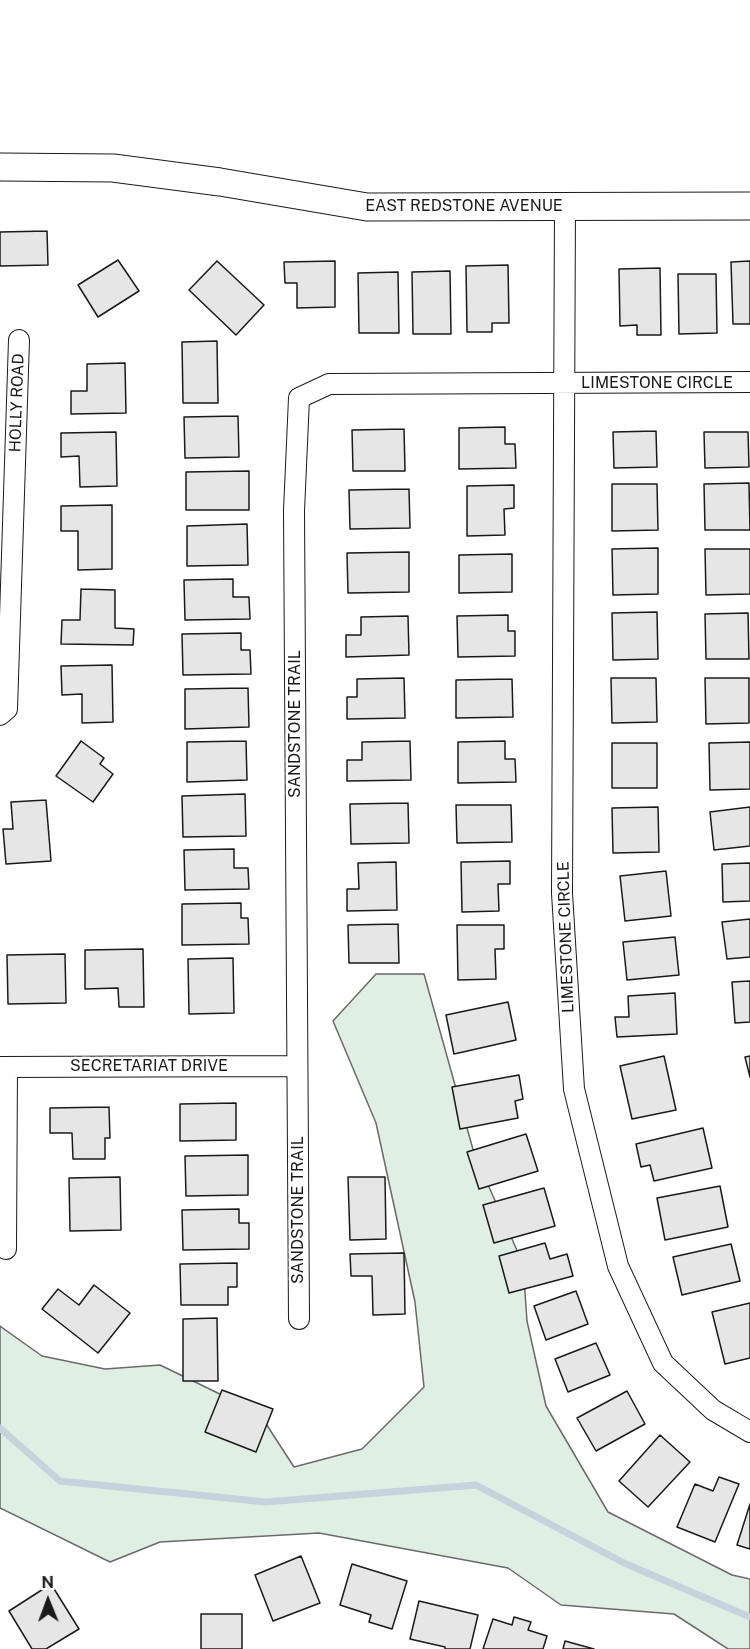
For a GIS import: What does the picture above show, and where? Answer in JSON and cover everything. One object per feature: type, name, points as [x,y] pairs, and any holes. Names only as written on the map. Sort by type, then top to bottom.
[{"type":"street","name":"EAST REDSTONE AVENUE","points":[[0,167],[113,168],[220,182],[367,207],[750,206]]},
{"type":"street","name":"LIMESTONE CIRCLE","points":[[565,206],[562,893],[574,1089],[618,1266],[663,1363],[712,1410],[750,1432]]},
{"type":"street","name":"HOLLY ROAD","points":[[0,715],[7,709],[19,340]]},
{"type":"street","name":"LIMESTONE CIRCLE","points":[[565,384],[750,382]]},
{"type":"street","name":"SANDSTONE TRAIL","points":[[299,1319],[294,511],[299,398],[329,384],[565,384]]},
{"type":"street","name":"SECRETARIAT DRIVE","points":[[3,1067],[297,1066]]},
{"type":"street","points":[[3,1067],[6,1250]]},
{"type":"green space","points":[[376,974],[424,974],[474,1153],[523,1264],[527,1321],[546,1406],[608,1512],[732,1575],[750,1579],[750,1649],[728,1649],[674,1614],[561,1605],[508,1568],[319,1533],[160,1542],[110,1562],[0,1508],[0,1326],[42,1356],[105,1369],[160,1365],[259,1413],[294,1467],[362,1449],[424,1387],[415,1302],[376,1123],[333,1021]]},
{"type":"building","points":[[47,231],[48,265],[0,266],[0,232]]},
{"type":"building","points":[[118,260],[139,291],[98,317],[78,285]]},
{"type":"building","points":[[217,261],[264,305],[236,335],[189,290]]},
{"type":"building","points":[[335,261],[335,307],[297,308],[297,283],[285,283],[284,262]]},
{"type":"building","points":[[750,261],[750,324],[733,324],[731,262]]},
{"type":"building","points":[[508,265],[509,323],[492,323],[492,332],[467,332],[466,266]]},
{"type":"building","points":[[660,268],[661,335],[637,335],[637,325],[620,326],[619,269]]},
{"type":"building","points":[[450,271],[451,334],[413,334],[412,272]]},
{"type":"building","points":[[398,272],[399,333],[359,333],[358,273]]},
{"type":"building","points":[[678,274],[716,274],[717,333],[679,334]]},
{"type":"building","points":[[217,341],[218,403],[183,403],[182,342]]},
{"type":"building","points":[[125,363],[126,413],[71,414],[71,391],[87,391],[87,364]]},
{"type":"building","points":[[238,416],[239,457],[185,458],[184,417]]},
{"type":"building","points":[[505,427],[505,444],[515,444],[516,468],[459,469],[459,428]]},
{"type":"building","points":[[404,429],[405,471],[353,471],[352,430]]},
{"type":"building","points":[[656,431],[657,467],[614,468],[613,432]]},
{"type":"building","points":[[116,432],[117,486],[80,487],[79,456],[61,457],[61,433]]},
{"type":"building","points":[[704,432],[748,432],[749,467],[705,468]]},
{"type":"building","points":[[249,471],[249,510],[186,510],[186,472]]},
{"type":"building","points":[[749,483],[750,530],[705,530],[704,484]]},
{"type":"building","points":[[612,484],[657,484],[658,530],[612,531]]},
{"type":"building","points":[[514,485],[514,508],[504,509],[505,535],[467,536],[467,486]]},
{"type":"building","points":[[409,489],[410,528],[350,529],[349,490]]},
{"type":"building","points":[[112,505],[112,569],[78,570],[78,531],[61,531],[61,506]]},
{"type":"building","points":[[247,524],[248,565],[187,566],[187,526]]},
{"type":"building","points":[[658,548],[658,594],[613,595],[612,549]]},
{"type":"building","points":[[705,549],[750,549],[750,594],[706,595]]},
{"type":"building","points":[[409,552],[409,592],[348,593],[347,553]]},
{"type":"building","points":[[512,554],[512,592],[459,593],[459,555]]},
{"type":"building","points":[[233,579],[233,597],[249,597],[250,619],[185,620],[184,580]]},
{"type":"building","points":[[81,589],[115,590],[115,628],[134,629],[133,645],[61,644],[62,620],[80,620]]},
{"type":"building","points":[[657,612],[658,659],[613,660],[612,613]]},
{"type":"building","points":[[748,613],[749,659],[706,659],[705,614]]},
{"type":"building","points":[[508,615],[508,631],[515,631],[515,656],[458,657],[457,616]]},
{"type":"building","points":[[408,616],[409,655],[346,657],[346,635],[361,635],[361,617]]},
{"type":"building","points":[[241,633],[241,650],[250,650],[251,674],[183,675],[182,634]]},
{"type":"building","points":[[112,665],[113,722],[82,723],[82,694],[62,695],[61,666]]},
{"type":"building","points":[[404,678],[405,718],[347,719],[347,697],[357,697],[357,679]]},
{"type":"building","points":[[611,678],[656,678],[657,722],[612,723]]},
{"type":"building","points":[[705,678],[749,678],[749,723],[706,724]]},
{"type":"building","points":[[512,679],[513,717],[456,718],[456,680]]},
{"type":"building","points":[[248,688],[249,727],[185,729],[185,689]]},
{"type":"building","points":[[81,741],[104,758],[100,764],[113,774],[93,802],[56,776]]},
{"type":"building","points":[[246,741],[247,780],[187,782],[187,742]]},
{"type":"building","points":[[410,741],[411,780],[347,781],[347,760],[362,760],[362,742]]},
{"type":"building","points":[[505,741],[505,759],[515,759],[516,782],[458,783],[458,742]]},
{"type":"building","points":[[750,742],[750,789],[710,790],[709,743]]},
{"type":"building","points":[[612,743],[657,743],[657,788],[612,788]]},
{"type":"building","points":[[245,794],[246,836],[183,837],[182,796]]},
{"type":"building","points":[[46,800],[51,861],[6,864],[3,829],[13,829],[11,802]]},
{"type":"building","points":[[408,803],[409,843],[351,844],[350,804]]},
{"type":"building","points":[[456,805],[511,805],[512,842],[457,843]]},
{"type":"building","points":[[658,807],[659,852],[613,853],[612,808]]},
{"type":"building","points":[[750,807],[750,846],[714,850],[710,812]]},
{"type":"building","points":[[234,849],[234,868],[248,868],[249,889],[185,890],[184,850]]},
{"type":"building","points":[[510,861],[510,884],[498,884],[499,911],[462,912],[461,862]]},
{"type":"building","points":[[396,862],[397,910],[347,911],[347,889],[359,889],[358,863]]},
{"type":"building","points":[[750,863],[750,901],[723,902],[722,864]]},
{"type":"building","points":[[666,871],[671,916],[625,921],[620,876]]},
{"type":"building","points":[[241,903],[241,918],[248,918],[249,944],[182,945],[182,904]]},
{"type":"building","points":[[750,919],[750,957],[727,959],[722,922]]},
{"type":"building","points":[[398,924],[399,963],[349,963],[348,925]]},
{"type":"building","points":[[457,925],[504,925],[504,949],[495,949],[496,979],[458,980]]},
{"type":"building","points":[[675,937],[679,975],[627,980],[623,942]]},
{"type":"building","points":[[143,949],[144,1007],[119,1007],[118,988],[85,989],[85,950]]},
{"type":"building","points":[[65,954],[66,1003],[8,1004],[7,955]]},
{"type":"building","points":[[233,958],[234,1013],[189,1014],[188,959]]},
{"type":"building","points":[[750,981],[750,1022],[735,1023],[732,982]]},
{"type":"building","points":[[675,993],[677,1034],[617,1037],[615,1017],[629,1017],[628,996]]},
{"type":"building","points":[[508,1002],[516,1040],[454,1054],[446,1015]]},
{"type":"building","points":[[664,1056],[676,1110],[632,1119],[620,1066]]},
{"type":"building","points":[[750,1056],[750,1077],[745,1057]]},
{"type":"building","points":[[519,1075],[523,1099],[515,1101],[518,1118],[460,1129],[452,1087]]},
{"type":"building","points":[[236,1103],[236,1140],[180,1141],[180,1104]]},
{"type":"building","points":[[109,1107],[110,1138],[105,1138],[105,1159],[73,1159],[72,1133],[50,1133],[50,1108]]},
{"type":"building","points":[[703,1128],[712,1168],[654,1181],[650,1165],[641,1167],[636,1144]]},
{"type":"building","points":[[526,1134],[538,1171],[479,1189],[467,1152]]},
{"type":"building","points":[[248,1155],[248,1195],[186,1196],[185,1156]]},
{"type":"building","points":[[120,1177],[121,1230],[70,1231],[69,1178]]},
{"type":"building","points":[[348,1177],[385,1177],[386,1239],[350,1240]]},
{"type":"building","points":[[720,1186],[728,1227],[665,1240],[657,1198]]},
{"type":"building","points":[[544,1188],[555,1226],[494,1243],[483,1205]]},
{"type":"building","points":[[239,1209],[239,1223],[249,1223],[249,1249],[183,1250],[182,1210]]},
{"type":"building","points":[[545,1243],[550,1259],[567,1254],[573,1276],[509,1293],[499,1256]]},
{"type":"building","points":[[731,1244],[740,1281],[682,1295],[673,1257]]},
{"type":"building","points":[[404,1253],[405,1314],[373,1315],[372,1276],[351,1276],[350,1254]]},
{"type":"building","points":[[237,1263],[237,1287],[228,1287],[228,1305],[181,1305],[180,1264]]},
{"type":"building","points":[[94,1285],[130,1313],[98,1353],[42,1309],[58,1289],[79,1305]]},
{"type":"building","points":[[576,1291],[588,1324],[546,1340],[534,1306]]},
{"type":"building","points":[[750,1303],[750,1358],[725,1364],[712,1312]]},
{"type":"building","points":[[217,1318],[218,1381],[183,1381],[183,1319]]},
{"type":"building","points":[[596,1343],[610,1375],[568,1392],[555,1359]]},
{"type":"building","points":[[222,1390],[273,1409],[256,1452],[205,1432]]},
{"type":"building","points":[[627,1391],[645,1424],[596,1451],[577,1418]]},
{"type":"building","points":[[660,1435],[690,1462],[648,1507],[619,1481]]},
{"type":"building","points":[[719,1477],[739,1484],[715,1542],[677,1527],[695,1484],[713,1491]]},
{"type":"building","points":[[750,1504],[750,1549],[737,1545]]},
{"type":"building","points":[[301,1556],[320,1603],[273,1621],[255,1575]]},
{"type":"building","points":[[352,1564],[407,1581],[392,1629],[369,1622],[371,1615],[340,1605]]},
{"type":"building","points":[[51,1584],[79,1629],[46,1649],[32,1649],[9,1611]]},
{"type":"building","points":[[419,1601],[478,1615],[470,1649],[445,1649],[445,1647],[410,1639]]},
{"type":"building","points":[[201,1614],[242,1614],[242,1649],[201,1649]]},
{"type":"building","points":[[514,1617],[531,1622],[528,1630],[547,1636],[543,1649],[483,1649],[493,1619],[512,1625]]},
{"type":"building","points":[[565,1641],[594,1649],[563,1649]]},
{"type":"waterway","points":[[0,1428],[60,1481],[266,1502],[476,1485],[624,1563],[750,1617]]}]
